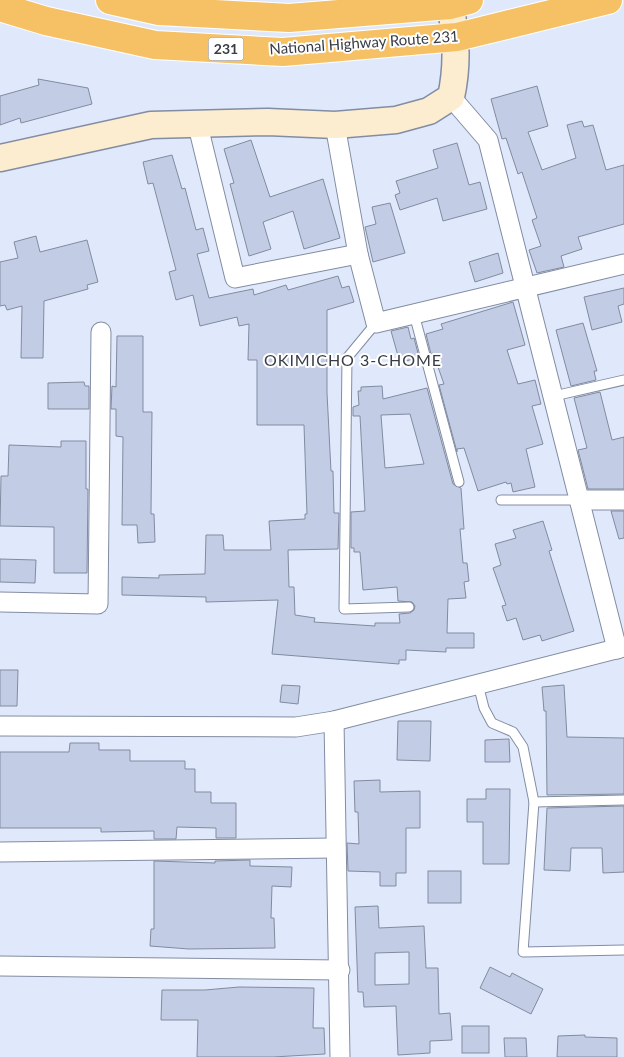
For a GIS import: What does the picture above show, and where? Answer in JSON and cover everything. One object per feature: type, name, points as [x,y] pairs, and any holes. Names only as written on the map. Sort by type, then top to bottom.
[{"type":"highway","name":"National Highway Route 231","points":[[110,0],[159,11],[289,18],[460,2]]},
{"type":"highway","name":"National Highway Route 231","points":[[0,7],[46,21],[155,45],[284,52],[457,38],[608,0]]},
{"type":"street","points":[[0,158],[151,125],[198,122],[268,122],[335,125],[396,120],[429,111],[451,98],[456,76],[460,2]]},
{"type":"street","points":[[0,726],[296,727],[334,721],[621,648],[580,500],[488,140],[451,98]]},
{"type":"street","points":[[198,122],[235,278],[358,254]]},
{"type":"street","points":[[335,125],[358,254],[376,323],[624,264]]},
{"type":"street","points":[[0,602],[98,604],[101,332]]},
{"type":"street","points":[[580,500],[624,500]]},
{"type":"street","points":[[334,721],[340,970],[340,1057]]},
{"type":"street","points":[[0,852],[336,848]]},
{"type":"street","points":[[0,966],[340,970]]},
{"type":"lane","points":[[414,314],[459,482]]},
{"type":"lane","points":[[376,323],[346,358],[344,609],[409,607]]},
{"type":"lane","points":[[554,396],[624,380]]},
{"type":"lane","points":[[501,500],[580,500]]},
{"type":"lane","points":[[478,684],[484,708],[492,723],[513,732],[523,747],[534,802],[523,952],[624,950]]},
{"type":"lane","points":[[534,802],[624,800]]},
{"type":"building","points":[[38,79],[88,88],[92,104],[21,123],[20,118],[0,125],[0,96],[39,85]]},
{"type":"building","points":[[537,86],[548,126],[528,132],[542,170],[576,158],[567,125],[582,121],[584,127],[593,125],[606,170],[624,165],[624,224],[578,237],[582,249],[561,256],[564,267],[537,273],[529,250],[541,246],[532,220],[537,218],[522,172],[518,174],[506,138],[502,139],[491,99]]},
{"type":"building","points":[[251,140],[270,197],[323,179],[340,238],[304,249],[293,211],[263,222],[271,249],[249,256],[230,184],[234,183],[224,149]]},
{"type":"building","points":[[457,143],[469,185],[480,182],[487,209],[443,221],[437,198],[400,210],[395,195],[400,193],[396,181],[438,168],[433,150]]},
{"type":"building","points":[[172,155],[182,189],[185,188],[196,230],[203,228],[209,251],[197,254],[209,298],[253,289],[254,295],[286,285],[288,290],[338,276],[342,288],[349,286],[354,302],[327,310],[327,393],[334,513],[339,513],[338,549],[288,550],[289,587],[294,587],[295,615],[315,618],[314,622],[375,626],[375,623],[400,623],[399,614],[410,613],[414,610],[415,606],[412,602],[398,601],[397,587],[363,590],[360,552],[354,552],[354,548],[351,548],[351,512],[365,511],[360,416],[353,416],[353,407],[359,405],[358,391],[361,391],[361,387],[382,386],[383,399],[427,388],[453,484],[461,488],[464,529],[460,529],[463,563],[467,563],[469,581],[464,582],[466,598],[448,599],[447,633],[474,633],[474,648],[446,648],[446,652],[406,650],[406,660],[399,660],[399,664],[272,654],[278,600],[206,602],[206,597],[122,595],[122,577],[159,578],[159,575],[205,574],[206,535],[223,535],[224,550],[271,550],[269,521],[305,519],[305,514],[307,514],[304,425],[257,425],[257,360],[248,360],[249,324],[239,326],[237,317],[200,326],[193,295],[176,300],[169,272],[176,270],[153,183],[148,184],[143,162]],"holes":[[[410,414],[424,464],[385,468],[381,415]]]},
{"type":"building","points":[[390,203],[405,253],[373,262],[365,227],[376,224],[372,207]]},
{"type":"building","points":[[36,236],[40,252],[87,240],[98,282],[87,285],[88,289],[44,301],[43,358],[21,358],[22,306],[7,310],[5,305],[0,306],[0,262],[18,258],[14,242]]},
{"type":"building","points":[[498,253],[503,273],[475,282],[469,262]]},
{"type":"building","points":[[624,288],[624,304],[618,306],[622,322],[592,330],[584,297]]},
{"type":"building","points":[[513,302],[525,345],[507,350],[518,384],[535,380],[541,404],[532,406],[543,444],[526,449],[535,487],[513,492],[511,483],[507,484],[506,482],[478,491],[464,448],[457,449],[457,452],[439,385],[444,384],[433,353],[431,354],[426,334],[443,329],[441,324]]},
{"type":"building","points":[[583,323],[597,371],[594,371],[596,380],[571,386],[556,330]]},
{"type":"building","points":[[408,327],[411,339],[414,338],[419,357],[400,363],[391,331]]},
{"type":"building","points":[[117,336],[143,336],[143,412],[152,412],[151,514],[154,514],[155,542],[138,543],[137,525],[122,525],[123,437],[116,436],[116,409],[111,409],[112,386],[116,387]]},
{"type":"building","points":[[84,382],[85,386],[89,386],[89,409],[48,409],[48,383]]},
{"type":"building","points":[[600,392],[612,440],[624,437],[624,489],[588,489],[578,450],[587,448],[574,398]]},
{"type":"building","points":[[61,441],[86,441],[86,489],[88,489],[87,573],[54,573],[54,527],[0,526],[1,476],[8,476],[9,445],[61,447]]},
{"type":"building","points":[[611,511],[624,511],[624,538],[619,539]]},
{"type":"building","points":[[543,521],[552,550],[549,551],[574,631],[542,641],[540,635],[523,640],[516,618],[507,621],[502,606],[506,605],[493,568],[501,565],[495,544],[516,538],[513,530]]},
{"type":"building","points":[[0,559],[36,560],[35,583],[0,582]]},
{"type":"building","points":[[0,670],[18,670],[17,706],[0,706]]},
{"type":"building","points":[[282,685],[300,686],[298,704],[280,702]]},
{"type":"building","points":[[564,685],[567,737],[624,738],[624,794],[547,795],[546,711],[544,711],[542,687]]},
{"type":"building","points":[[398,721],[431,721],[430,761],[397,760]]},
{"type":"building","points":[[509,739],[510,762],[485,762],[485,740]]},
{"type":"building","points":[[70,743],[99,743],[99,750],[130,750],[130,761],[185,761],[185,769],[195,769],[195,792],[211,792],[211,803],[236,803],[236,838],[216,838],[216,828],[177,827],[176,839],[154,839],[154,831],[101,832],[101,828],[0,828],[0,752],[69,752]]},
{"type":"building","points":[[380,780],[380,792],[420,791],[420,828],[406,828],[406,873],[396,873],[396,886],[380,886],[380,872],[348,871],[347,843],[359,844],[358,812],[355,812],[354,781]]},
{"type":"building","points":[[486,789],[510,789],[509,864],[483,864],[483,822],[467,822],[467,799],[486,799]]},
{"type":"building","points":[[624,806],[624,872],[603,873],[602,848],[571,848],[570,871],[544,870],[547,808]]},
{"type":"building","points":[[250,860],[250,866],[292,867],[291,887],[272,886],[271,918],[274,918],[275,948],[189,949],[150,946],[151,929],[154,929],[154,861],[215,863],[215,861]]},
{"type":"building","points":[[428,871],[461,871],[461,903],[428,903]]},
{"type":"building","points":[[378,906],[379,928],[424,926],[426,968],[438,968],[439,1014],[450,1013],[452,1040],[430,1041],[430,1053],[398,1055],[396,1006],[364,1007],[363,992],[358,992],[355,907]],"holes":[[[409,952],[409,984],[375,985],[375,953]]]},
{"type":"building","points":[[490,967],[510,977],[512,973],[543,989],[531,1014],[480,988]]},
{"type":"building","points":[[239,987],[314,988],[313,1028],[324,1028],[325,1054],[273,1057],[197,1057],[198,1020],[161,1020],[162,990],[205,990]]},
{"type":"building","points":[[462,1026],[489,1026],[489,1053],[462,1053]]},
{"type":"building","points":[[585,1035],[585,1037],[617,1038],[617,1057],[557,1057],[558,1036]]},
{"type":"building","points":[[504,1038],[526,1038],[527,1057],[505,1057]]},
{"type":"district","name":"OKIMICHO 3-CHOME","points":[[353,360]]}]
